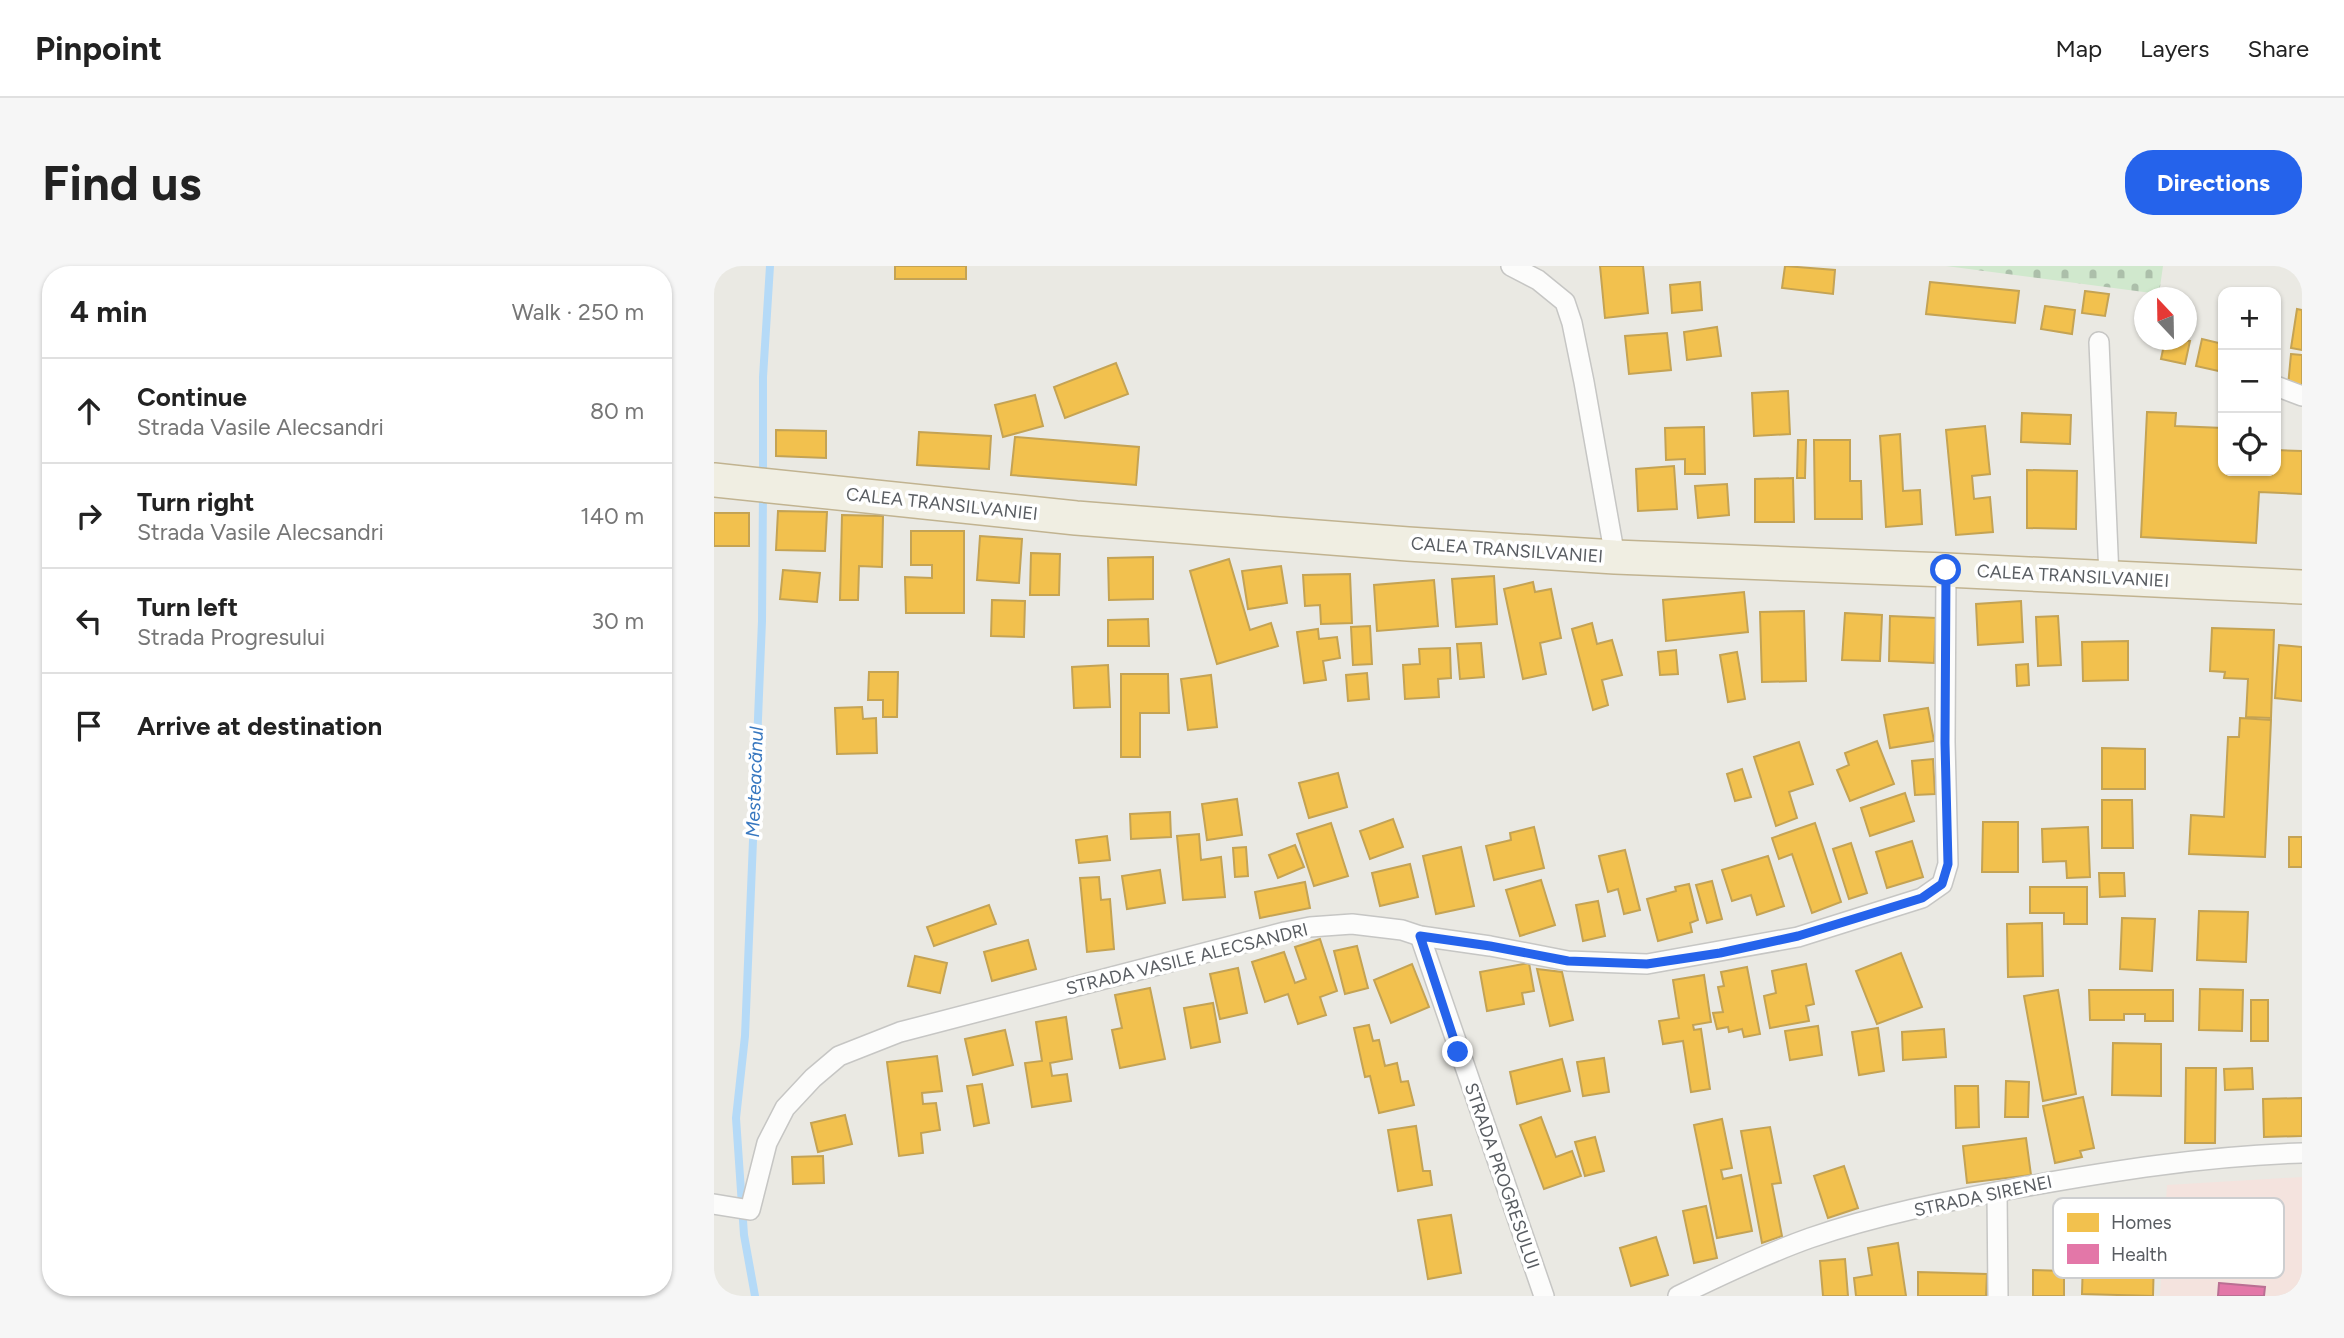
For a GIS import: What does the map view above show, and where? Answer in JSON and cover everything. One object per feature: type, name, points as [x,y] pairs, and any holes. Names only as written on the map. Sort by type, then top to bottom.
[{"type":"highway","name":"CALEA TRANSILVANIEI","points":[[730,482],[1076,518],[1408,544],[1615,557],[2302,587]]},
{"type":"street","points":[[1511,266],[1538,279],[1565,302],[1582,370],[1615,557]]},
{"type":"street","points":[[2099,342],[2109,577]]},
{"type":"street","points":[[2281,388],[2302,396]]},
{"type":"street","name":"STRADA VASILE ALECSANDRI","points":[[714,1204],[750,1210],[767,1143],[785,1108],[813,1078],[839,1056],[900,1032],[1285,932],[1352,924],[1402,930],[1420,936],[1568,961],[1647,964],[1720,953],[1798,936],[1922,898],[1942,884],[1948,864],[1945,743],[1946,570]]},
{"type":"street","name":"STRADA PROGRESULUI","points":[[1420,936],[1544,1296]]},
{"type":"street","name":"STRADA SIRENEI","points":[[1678,1296],[1761,1257],[1859,1223],[1997,1192],[2106,1172],[2247,1154],[2302,1153]]},
{"type":"street","points":[[1997,1192],[1998,1296]]},
{"type":"shaded area","points":[[2302,1177],[2302,1296],[2160,1296],[2161,1278],[2284,1278],[2284,1198],[2166,1198],[2167,1185]]},
{"type":"green space","points":[[1946,266],[2163,266],[2160,287],[2134,287],[2134,291]]},
{"type":"building: Homes","points":[[895,266],[966,266],[966,279],[895,279]]},
{"type":"building: Homes","points":[[1600,266],[1643,266],[1648,313],[1605,318]]},
{"type":"building: Homes","points":[[1785,266],[1835,270],[1833,294],[1782,288]]},
{"type":"building: Homes","points":[[1700,282],[1702,310],[1672,313],[1670,285]]},
{"type":"building: Homes","points":[[1930,282],[2019,291],[2015,323],[1926,314]]},
{"type":"building: Homes","points":[[2085,291],[2109,294],[2105,316],[2082,313]]},
{"type":"building: Homes","points":[[2045,306],[2075,310],[2072,334],[2041,329]]},
{"type":"building: Homes","points":[[2297,309],[2302,310],[2302,350],[2291,348]]},
{"type":"building: Homes","points":[[1717,327],[1721,356],[1687,360],[1684,332]]},
{"type":"building: Homes","points":[[1667,333],[1671,370],[1629,374],[1625,336]]},
{"type":"building: Homes","points":[[2202,339],[2218,343],[2218,371],[2196,366]]},
{"type":"building: Homes","points":[[2163,350],[2188,350],[2185,364],[2161,359]]},
{"type":"building: Homes","points":[[2291,354],[2302,355],[2302,388],[2288,386]]},
{"type":"building: Homes","points":[[1116,363],[1128,394],[1065,418],[1054,387]]},
{"type":"building: Homes","points":[[1788,391],[1790,434],[1754,436],[1752,393]]},
{"type":"building: Homes","points":[[1035,395],[1043,426],[1003,437],[995,405]]},
{"type":"building: Homes","points":[[2147,412],[2176,413],[2175,426],[2218,428],[2218,476],[2281,476],[2281,450],[2302,451],[2302,494],[2259,492],[2256,543],[2141,537]]},
{"type":"building: Homes","points":[[2022,413],[2071,415],[2070,444],[2021,442]]},
{"type":"building: Homes","points":[[1985,426],[1990,474],[1972,476],[1974,499],[1990,497],[1993,532],[1956,535],[1946,430]]},
{"type":"building: Homes","points":[[1704,427],[1705,474],[1685,474],[1685,459],[1666,460],[1665,428]]},
{"type":"building: Homes","points":[[776,430],[826,431],[826,458],[776,456]]},
{"type":"building: Homes","points":[[919,432],[991,436],[989,469],[917,465]]},
{"type":"building: Homes","points":[[1900,434],[1903,491],[1920,490],[1922,524],[1886,527],[1880,436]]},
{"type":"building: Homes","points":[[1015,437],[1139,447],[1136,485],[1011,475]]},
{"type":"building: Homes","points":[[1798,440],[1806,440],[1805,478],[1797,478]]},
{"type":"building: Homes","points":[[1814,440],[1850,440],[1850,481],[1861,481],[1862,519],[1815,519]]},
{"type":"building: Homes","points":[[1674,466],[1677,509],[1638,511],[1636,469]]},
{"type":"building: Homes","points":[[2027,470],[2077,471],[2076,529],[2027,528]]},
{"type":"building: Homes","points":[[1793,478],[1794,522],[1755,522],[1755,479]]},
{"type":"building: Homes","points":[[1727,484],[1729,515],[1698,518],[1695,486]]},
{"type":"building: Homes","points":[[778,511],[827,512],[825,551],[776,550]]},
{"type":"building: Homes","points":[[714,513],[749,513],[749,546],[714,546]]},
{"type":"building: Homes","points":[[842,515],[883,516],[882,567],[859,566],[858,600],[840,600]]},
{"type":"building: Homes","points":[[911,531],[964,531],[964,613],[906,613],[905,577],[932,578],[932,565],[911,565]]},
{"type":"building: Homes","points":[[980,536],[1022,539],[1019,583],[977,580]]},
{"type":"building: Homes","points":[[1031,553],[1060,554],[1059,595],[1030,595]]},
{"type":"building: Homes","points":[[1153,557],[1153,599],[1109,600],[1108,558]]},
{"type":"building: Homes","points":[[1229,559],[1250,630],[1271,623],[1278,646],[1217,664],[1190,571]]},
{"type":"building: Homes","points":[[1281,566],[1287,603],[1248,609],[1242,571]]},
{"type":"building: Homes","points":[[783,570],[820,573],[817,602],[780,599]]},
{"type":"building: Homes","points":[[1350,574],[1352,623],[1321,624],[1320,605],[1305,606],[1303,575]]},
{"type":"building: Homes","points":[[1494,576],[1497,624],[1456,627],[1452,579]]},
{"type":"building: Homes","points":[[1434,580],[1438,626],[1377,631],[1374,585]]},
{"type":"building: Homes","points":[[1533,582],[1535,592],[1551,589],[1561,638],[1540,643],[1546,674],[1523,679],[1504,589]]},
{"type":"building: Homes","points":[[1744,592],[1748,632],[1666,641],[1663,600]]},
{"type":"building: Homes","points":[[992,600],[1025,601],[1024,637],[991,636]]},
{"type":"building: Homes","points":[[2021,601],[2023,642],[1978,645],[1976,604]]},
{"type":"building: Homes","points":[[1804,611],[1806,681],[1762,682],[1760,612]]},
{"type":"building: Homes","points":[[1845,613],[1882,615],[1880,661],[1842,660]]},
{"type":"building: Homes","points":[[1890,616],[1936,618],[1934,663],[1889,661]]},
{"type":"building: Homes","points":[[2058,616],[2061,665],[2038,666],[2036,617]]},
{"type":"building: Homes","points":[[1148,619],[1149,646],[1108,646],[1108,620]]},
{"type":"building: Homes","points":[[1592,623],[1597,644],[1612,640],[1622,675],[1602,680],[1608,705],[1593,710],[1572,629]]},
{"type":"building: Homes","points":[[1370,626],[1372,664],[1353,665],[1351,627]]},
{"type":"building: Homes","points":[[2212,628],[2274,630],[2271,718],[2246,717],[2248,679],[2224,678],[2225,672],[2210,671]]},
{"type":"building: Homes","points":[[1318,629],[1319,639],[1337,637],[1340,658],[1323,661],[1326,680],[1304,683],[1297,632]]},
{"type":"building: Homes","points":[[2128,641],[2128,680],[2083,681],[2082,642]]},
{"type":"building: Homes","points":[[1481,643],[1484,677],[1460,679],[1457,644]]},
{"type":"building: Homes","points":[[2279,645],[2302,647],[2302,701],[2275,698]]},
{"type":"building: Homes","points":[[1450,648],[1451,678],[1438,679],[1439,697],[1405,699],[1403,665],[1420,664],[1419,649]]},
{"type":"building: Homes","points":[[1676,650],[1678,674],[1660,675],[1658,652]]},
{"type":"building: Homes","points":[[1737,652],[1745,699],[1728,702],[1720,655]]},
{"type":"building: Homes","points":[[2028,664],[2029,685],[2017,686],[2016,665]]},
{"type":"building: Homes","points":[[1108,665],[1110,707],[1074,708],[1072,667]]},
{"type":"building: Homes","points":[[869,672],[898,672],[897,717],[883,717],[883,700],[868,700]]},
{"type":"building: Homes","points":[[1367,673],[1369,699],[1348,701],[1346,675]]},
{"type":"building: Homes","points":[[1121,674],[1168,674],[1169,713],[1140,713],[1140,757],[1121,757]]},
{"type":"building: Homes","points":[[1211,675],[1217,727],[1188,730],[1181,679]]},
{"type":"building: Homes","points":[[862,707],[863,719],[876,718],[877,753],[837,754],[835,708]]},
{"type":"building: Homes","points":[[1928,708],[1934,741],[1890,748],[1884,715]]},
{"type":"building: Homes","points":[[2240,718],[2271,720],[2265,857],[2189,854],[2191,815],[2224,817],[2228,737],[2239,737]]},
{"type":"building: Homes","points":[[1877,741],[1894,784],[1850,801],[1837,770],[1849,765],[1845,753]]},
{"type":"building: Homes","points":[[1799,742],[1813,784],[1789,792],[1797,818],[1776,826],[1754,757]]},
{"type":"building: Homes","points":[[2102,748],[2145,749],[2145,789],[2102,789]]},
{"type":"building: Homes","points":[[1933,759],[1935,794],[1915,795],[1912,761]]},
{"type":"building: Homes","points":[[1742,769],[1751,797],[1735,801],[1727,774]]},
{"type":"building: Homes","points":[[1338,773],[1347,807],[1309,818],[1299,783]]},
{"type":"building: Homes","points":[[1905,793],[1914,821],[1870,836],[1861,808]]},
{"type":"building: Homes","points":[[1237,799],[1242,835],[1207,840],[1202,804]]},
{"type":"building: Homes","points":[[2102,800],[2132,800],[2133,848],[2102,848]]},
{"type":"building: Homes","points":[[1170,812],[1171,837],[1131,839],[1130,814]]},
{"type":"building: Homes","points":[[1393,819],[1403,847],[1370,859],[1360,831]]},
{"type":"building: Homes","points":[[1983,822],[2018,822],[2018,872],[1982,872]]},
{"type":"building: Homes","points":[[1331,823],[1348,876],[1314,886],[1297,834]]},
{"type":"building: Homes","points":[[1815,823],[1841,902],[1812,913],[1792,854],[1779,859],[1772,838]]},
{"type":"building: Homes","points":[[1534,827],[1544,868],[1494,880],[1486,846],[1511,840],[1510,833]]},
{"type":"building: Homes","points":[[2088,827],[2090,877],[2067,878],[2066,861],[2043,862],[2042,829]]},
{"type":"building: Homes","points":[[1199,834],[1201,860],[1221,857],[1225,897],[1183,900],[1177,836]]},
{"type":"building: Homes","points":[[1107,836],[1110,860],[1079,863],[1076,840]]},
{"type":"building: Homes","points":[[2289,837],[2302,837],[2302,867],[2289,867]]},
{"type":"building: Homes","points":[[1912,841],[1923,877],[1887,888],[1876,852]]},
{"type":"building: Homes","points":[[1851,843],[1867,893],[1849,899],[1833,849]]},
{"type":"building: Homes","points":[[1295,845],[1304,867],[1278,878],[1269,855]]},
{"type":"building: Homes","points":[[1246,847],[1248,876],[1235,877],[1233,848]]},
{"type":"building: Homes","points":[[1461,847],[1474,906],[1436,914],[1423,856]]},
{"type":"building: Homes","points":[[1625,850],[1640,910],[1624,914],[1618,889],[1608,892],[1599,856]]},
{"type":"building: Homes","points":[[1768,856],[1784,906],[1757,915],[1751,895],[1732,901],[1722,870]]},
{"type":"building: Homes","points":[[1410,864],[1418,897],[1380,906],[1372,873]]},
{"type":"building: Homes","points":[[1160,870],[1165,903],[1127,909],[1122,876]]},
{"type":"building: Homes","points":[[2099,873],[2124,873],[2125,896],[2100,897]]},
{"type":"building: Homes","points":[[1099,877],[1101,900],[1110,899],[1114,949],[1087,952],[1080,878]]},
{"type":"building: Homes","points":[[1541,880],[1555,925],[1520,936],[1506,890]]},
{"type":"building: Homes","points":[[1712,881],[1722,919],[1707,923],[1696,885]]},
{"type":"building: Homes","points":[[1305,882],[1310,908],[1260,918],[1255,892]]},
{"type":"building: Homes","points":[[1689,884],[1698,920],[1690,923],[1692,932],[1658,941],[1647,899],[1676,891],[1675,887]]},
{"type":"building: Homes","points":[[2030,887],[2087,887],[2087,924],[2064,924],[2064,913],[2030,913]]},
{"type":"building: Homes","points":[[1598,901],[1605,936],[1583,941],[1576,905]]},
{"type":"building: Homes","points":[[989,905],[996,924],[934,946],[927,927]]},
{"type":"building: Homes","points":[[2199,911],[2248,912],[2246,962],[2197,960]]},
{"type":"building: Homes","points":[[2122,918],[2155,919],[2152,971],[2120,969]]},
{"type":"building: Homes","points":[[2042,923],[2043,976],[2008,977],[2007,924]]},
{"type":"building: Homes","points":[[1320,939],[1337,991],[1320,997],[1326,1015],[1298,1024],[1288,994],[1265,1002],[1252,962],[1284,952],[1295,983],[1306,979],[1295,947]]},
{"type":"building: Homes","points":[[1028,940],[1036,969],[992,981],[984,952]]},
{"type":"building: Homes","points":[[1357,946],[1368,988],[1345,994],[1334,951]]},
{"type":"building: Homes","points":[[1901,953],[1922,1007],[1877,1024],[1856,971]]},
{"type":"building: Homes","points":[[915,956],[947,963],[940,993],[908,986]]},
{"type":"building: Homes","points":[[1529,963],[1534,991],[1522,993],[1524,1004],[1487,1011],[1480,972]]},
{"type":"building: Homes","points":[[1412,964],[1429,1007],[1391,1023],[1374,980]]},
{"type":"building: Homes","points":[[1806,964],[1814,1004],[1806,1006],[1809,1021],[1770,1028],[1764,996],[1776,993],[1772,971]]},
{"type":"building: Homes","points":[[1747,967],[1760,1034],[1744,1037],[1742,1029],[1729,1032],[1728,1027],[1717,1029],[1713,1013],[1723,1012],[1718,987],[1724,986],[1721,972]]},
{"type":"building: Homes","points":[[1238,968],[1247,1013],[1220,1019],[1210,974]]},
{"type":"building: Homes","points":[[1537,969],[1562,972],[1573,1020],[1550,1026]]},
{"type":"building: Homes","points":[[1704,975],[1711,1022],[1693,1025],[1694,1030],[1701,1029],[1710,1089],[1691,1092],[1683,1041],[1663,1044],[1659,1021],[1679,1018],[1673,980]]},
{"type":"building: Homes","points":[[1150,988],[1165,1059],[1120,1068],[1112,1030],[1122,1028],[1115,995]]},
{"type":"building: Homes","points":[[2200,989],[2243,990],[2242,1031],[2199,1030]]},
{"type":"building: Homes","points":[[2058,990],[2076,1094],[2043,1101],[2024,996]]},
{"type":"building: Homes","points":[[2089,990],[2173,990],[2173,1021],[2145,1021],[2145,1014],[2124,1014],[2124,1020],[2090,1020]]},
{"type":"building: Homes","points":[[2251,1000],[2268,1000],[2268,1041],[2251,1041]]},
{"type":"building: Homes","points":[[1213,1003],[1220,1042],[1191,1048],[1184,1008]]},
{"type":"building: Homes","points":[[1066,1017],[1072,1059],[1050,1063],[1052,1076],[1067,1074],[1071,1101],[1032,1107],[1025,1063],[1042,1061],[1036,1022]]},
{"type":"building: Homes","points":[[1369,1025],[1373,1041],[1379,1040],[1385,1066],[1397,1063],[1401,1082],[1408,1081],[1414,1105],[1379,1113],[1370,1076],[1365,1077],[1354,1028]]},
{"type":"building: Homes","points":[[1818,1026],[1822,1055],[1790,1060],[1785,1031]]},
{"type":"building: Homes","points":[[1878,1028],[1884,1071],[1859,1075],[1852,1032]]},
{"type":"building: Homes","points":[[1944,1029],[1946,1057],[1903,1060],[1902,1032]]},
{"type":"building: Homes","points":[[1005,1030],[1013,1065],[973,1075],[965,1039]]},
{"type":"building: Homes","points":[[2113,1043],[2161,1044],[2161,1096],[2112,1095]]},
{"type":"building: Homes","points":[[937,1056],[942,1091],[922,1093],[923,1104],[936,1103],[940,1130],[921,1133],[923,1153],[899,1156],[887,1062]]},
{"type":"building: Homes","points":[[1604,1058],[1609,1092],[1583,1096],[1577,1062]]},
{"type":"building: Homes","points":[[1562,1059],[1570,1091],[1517,1104],[1510,1072]]},
{"type":"building: Homes","points":[[2186,1068],[2216,1068],[2215,1143],[2185,1143]]},
{"type":"building: Homes","points":[[2252,1068],[2253,1089],[2225,1090],[2224,1069]]},
{"type":"building: Homes","points":[[2006,1081],[2029,1082],[2028,1117],[2005,1117]]},
{"type":"building: Homes","points":[[982,1084],[989,1123],[974,1126],[967,1086]]},
{"type":"building: Homes","points":[[1955,1086],[1978,1086],[1979,1127],[1956,1128]]},
{"type":"building: Homes","points":[[2083,1097],[2094,1148],[2080,1151],[2082,1157],[2055,1163],[2043,1106]]},
{"type":"building: Homes","points":[[2302,1098],[2302,1136],[2264,1137],[2263,1099]]},
{"type":"building: Homes","points":[[845,1115],[852,1144],[818,1152],[811,1123]]},
{"type":"building: Homes","points":[[1541,1117],[1556,1157],[1572,1151],[1581,1176],[1544,1189],[1520,1125]]},
{"type":"building: Homes","points":[[1722,1119],[1732,1168],[1721,1170],[1723,1179],[1741,1175],[1752,1231],[1717,1238],[1694,1125]]},
{"type":"building: Homes","points":[[1416,1126],[1423,1171],[1430,1171],[1432,1185],[1398,1191],[1388,1130]]},
{"type":"building: Homes","points":[[1770,1127],[1781,1183],[1772,1184],[1782,1236],[1762,1243],[1741,1131]]},
{"type":"building: Homes","points":[[1595,1137],[1604,1171],[1585,1176],[1575,1142]]},
{"type":"building: Homes","points":[[2026,1138],[2031,1175],[1967,1183],[1963,1146]]},
{"type":"building: Homes","points":[[823,1156],[824,1183],[793,1184],[792,1157]]},
{"type":"building: Homes","points":[[1844,1166],[1858,1208],[1828,1218],[1814,1176]]},
{"type":"building: Homes","points":[[1706,1206],[1717,1258],[1694,1263],[1683,1211]]},
{"type":"building: Homes","points":[[1451,1215],[1461,1273],[1428,1279],[1418,1220]]},
{"type":"building: Homes","points":[[1656,1237],[1668,1275],[1631,1286],[1620,1248]]},
{"type":"building: Homes","points":[[1898,1243],[1906,1296],[1856,1296],[1854,1278],[1872,1275],[1868,1248]]},
{"type":"building: Homes","points":[[1845,1259],[1848,1296],[1823,1296],[1820,1261]]},
{"type":"building: Homes","points":[[2033,1270],[2053,1271],[2053,1278],[2064,1278],[2064,1296],[2033,1296]]},
{"type":"building: Homes","points":[[1918,1272],[1987,1274],[1986,1296],[1918,1296]]},
{"type":"building: Homes","points":[[2082,1278],[2153,1278],[2153,1296],[2082,1294]]},
{"type":"building: Health","points":[[2219,1283],[2265,1287],[2264,1296],[2218,1296]]},
{"type":"waterway","name":"Mesteacănul","points":[[763,476],[763,377],[770,266]]},
{"type":"waterway","name":"Mesteacănul","points":[[755,1296],[744,1235],[736,1118],[745,1036],[762,621],[763,493]]},
{"type":"route","points":[[1458,1052],[1420,936],[1568,961],[1647,964],[1720,953],[1798,936],[1922,898],[1942,884],[1948,864],[1945,743],[1946,570]]}]
